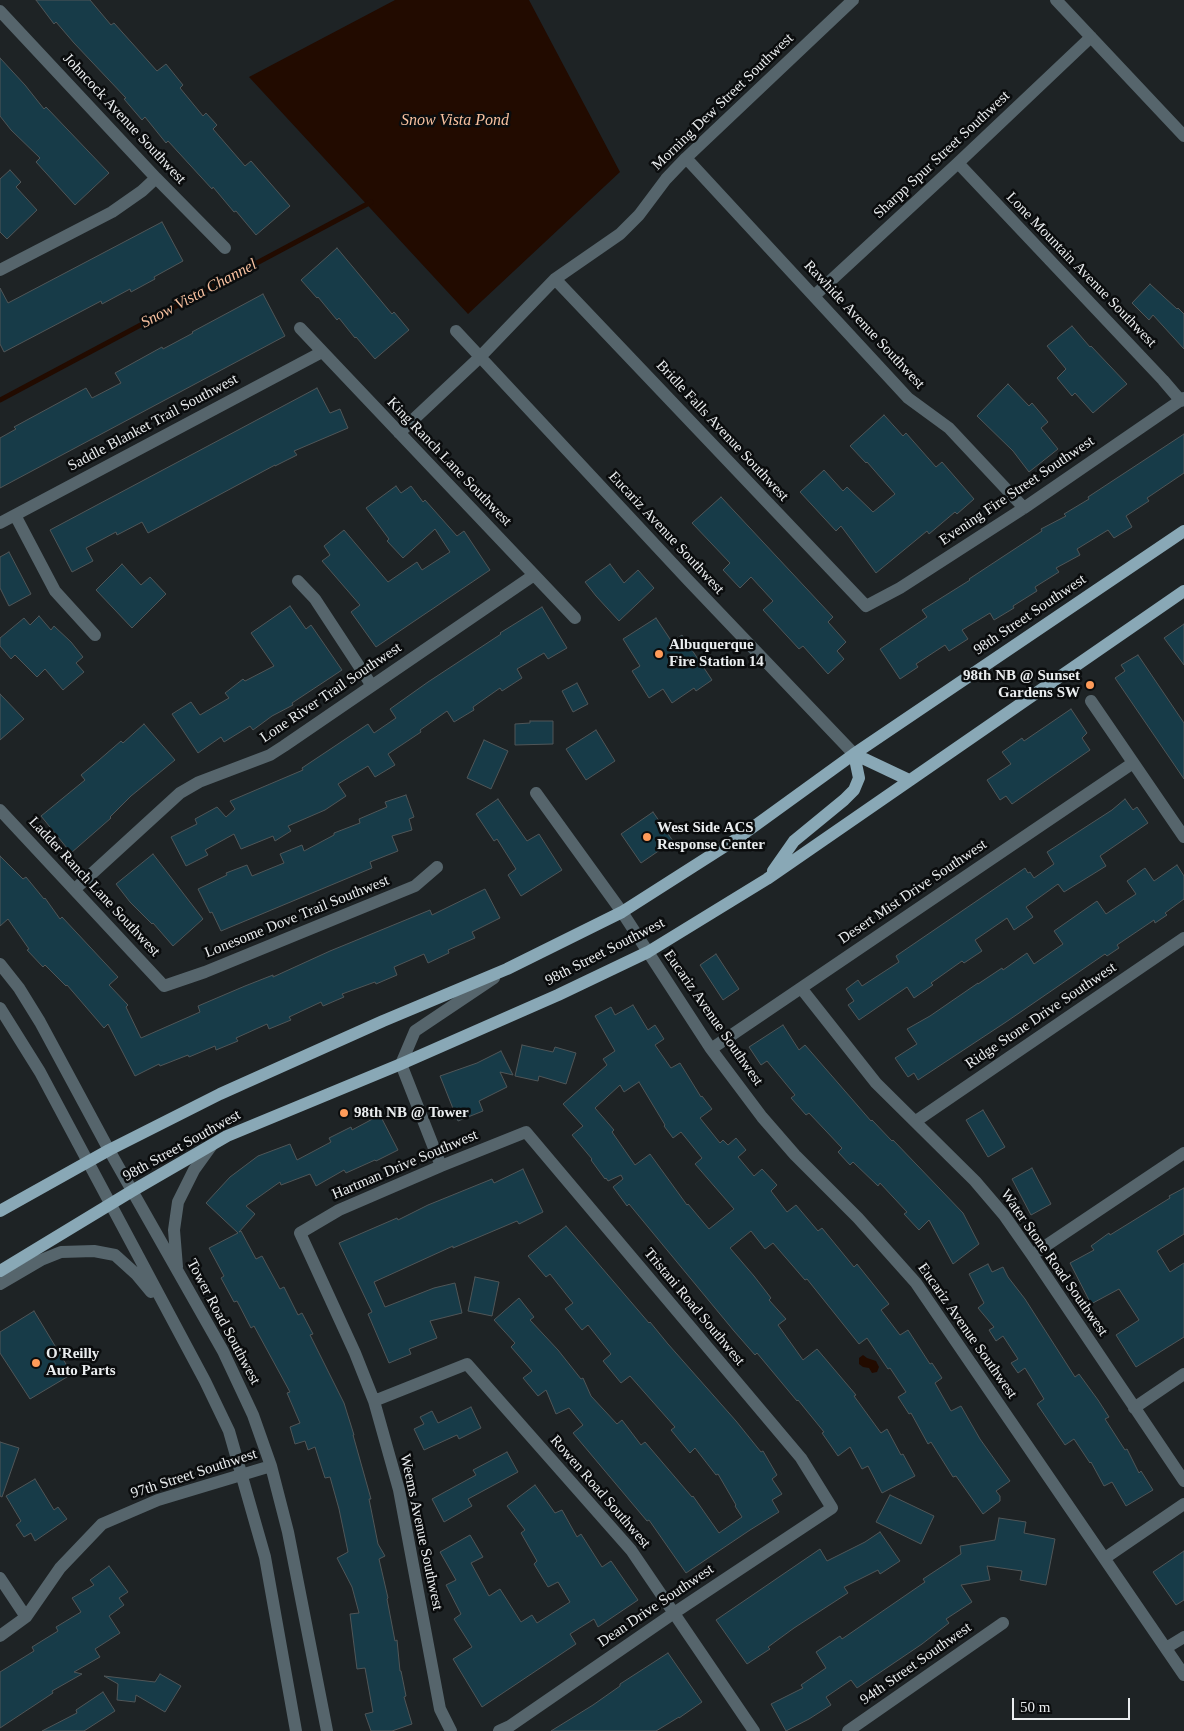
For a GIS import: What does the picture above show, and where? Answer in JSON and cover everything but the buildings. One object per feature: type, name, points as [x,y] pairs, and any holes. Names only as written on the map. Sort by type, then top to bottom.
[{"type":"main road","name":"98th Street Southwest","points":[[0,1211],[109,1150],[220,1094],[383,1021],[506,969],[622,912],[738,838],[854,754],[1184,531]]},
{"type":"main road","name":"98th Street Southwest","points":[[0,1271],[227,1136],[401,1064],[558,995],[648,952],[767,879],[1184,591]]},
{"type":"main road","points":[[854,754],[909,780]]},
{"type":"main road","points":[[767,879],[794,841],[854,790],[859,778],[854,754]]},
{"type":"street","name":"Morning Dew Street Southwest","points":[[399,433],[479,358],[556,279],[620,234],[639,215],[666,179],[686,158],[853,0]]},
{"type":"street","points":[[1056,0],[1184,136]]},
{"type":"street","name":"Johncock Avenue Southwest","points":[[0,12],[156,178],[225,248]]},
{"type":"street","name":"Sharpp Spur Street Southwest","points":[[814,296],[1091,37]]},
{"type":"street","name":"Rawhide Avenue Southwest","points":[[686,158],[908,398],[949,428],[1024,508]]},
{"type":"street","name":"Lone Mountain Avenue Southwest","points":[[958,163],[1182,400]]},
{"type":"street","points":[[0,270],[112,212],[142,191],[156,178]]},
{"type":"street","name":"Bridle Falls Avenue Southwest","points":[[556,279],[866,606]]},
{"type":"street","name":"King Ranch Lane Southwest","points":[[300,328],[575,618]]},
{"type":"street","name":"Eucariz Avenue Southwest","points":[[456,332],[854,754]]},
{"type":"street","name":"Saddle Blanket Trail Southwest","points":[[0,523],[322,352]]},
{"type":"street","name":"Evening Fire Street Southwest","points":[[866,606],[900,588],[1024,508],[1182,400]]},
{"type":"street","points":[[15,515],[55,591],[95,636]]},
{"type":"street","name":"Lone River Trail Southwest","points":[[74,889],[180,793],[199,782],[270,755],[534,575]]},
{"type":"street","points":[[298,581],[315,599],[372,686]]},
{"type":"street","points":[[1091,701],[1184,837]]},
{"type":"street","name":"Desert Mist Drive Southwest","points":[[711,1049],[1133,762]]},
{"type":"street","name":"Eucariz Avenue Southwest","points":[[536,792],[622,912],[711,1049],[762,1117],[795,1155],[858,1218],[916,1283],[1184,1675]]},
{"type":"street","name":"Ladder Ranch Lane Southwest","points":[[2,815],[164,986]]},
{"type":"street","name":"Lonesome Dove Trail Southwest","points":[[164,986],[205,972],[415,886],[437,867]]},
{"type":"street","name":"Ridge Stone Drive Southwest","points":[[916,1121],[1184,938]]},
{"type":"street","name":"Tower Road Southwest","points":[[0,964],[19,988],[40,1022],[109,1150],[227,1359],[253,1415],[271,1466],[288,1532],[327,1731]]},
{"type":"street","points":[[441,1166],[401,1064],[415,1031],[506,969]]},
{"type":"street","name":"Water Stone Road Southwest","points":[[801,988],[876,1083],[975,1181],[1004,1215],[1184,1481]]},
{"type":"street","points":[[0,1008],[40,1072],[205,1381],[229,1431],[265,1557],[296,1731]]},
{"type":"street","name":"Hartman Drive Southwest","points":[[300,1233],[339,1210],[526,1132]]},
{"type":"street","name":"Tristani Road Southwest","points":[[526,1132],[801,1458],[832,1508]]},
{"type":"street","points":[[178,1272],[174,1230],[178,1202],[194,1170],[212,1145]]},
{"type":"street","points":[[1032,1255],[1184,1153]]},
{"type":"street","name":"Weems Avenue Southwest","points":[[300,1233],[355,1354],[374,1401],[399,1490],[440,1709],[451,1731]]},
{"type":"street","points":[[0,1284],[41,1260],[61,1252],[94,1251],[115,1255],[136,1274],[170,1316]]},
{"type":"street","name":"Rowen Road Southwest","points":[[374,1401],[467,1364],[630,1550],[754,1731]]},
{"type":"street","points":[[1134,1408],[1184,1374]]},
{"type":"street","name":"97th Street Southwest","points":[[0,1636],[26,1617],[60,1568],[102,1524],[158,1500],[271,1466]]},
{"type":"street","points":[[1105,1558],[1184,1504]]},
{"type":"street","name":"Dean Drive Southwest","points":[[499,1731],[510,1726],[674,1613],[832,1508]]},
{"type":"street","points":[[0,1578],[26,1617]]},
{"type":"street","name":"94th Street Southwest","points":[[848,1731],[1003,1623]]},
{"type":"street","points":[[1166,1648],[1184,1637]]},
{"type":"water","name":"Snow Vista Pond","points":[[395,0],[529,0],[620,172],[468,314],[249,77]]},
{"type":"water","points":[[863,1355],[876,1361],[879,1367],[877,1372],[872,1373],[869,1368],[859,1364],[859,1358]]},
{"type":"waterway","name":"Snow Vista Channel","points":[[0,400],[371,202]]},
{"type":"place","name":"Albuquerque Fire Station 14","points":[[659,654]]},
{"type":"place","name":"98th NB @ Sunset Gardens SW","points":[[1090,685]]},
{"type":"place","name":"West Side ACS Response Center","points":[[647,837]]},
{"type":"place","name":"98th NB @ Tower","points":[[344,1113]]},
{"type":"place","name":"O'Reilly Auto Parts","points":[[36,1363]]}]
